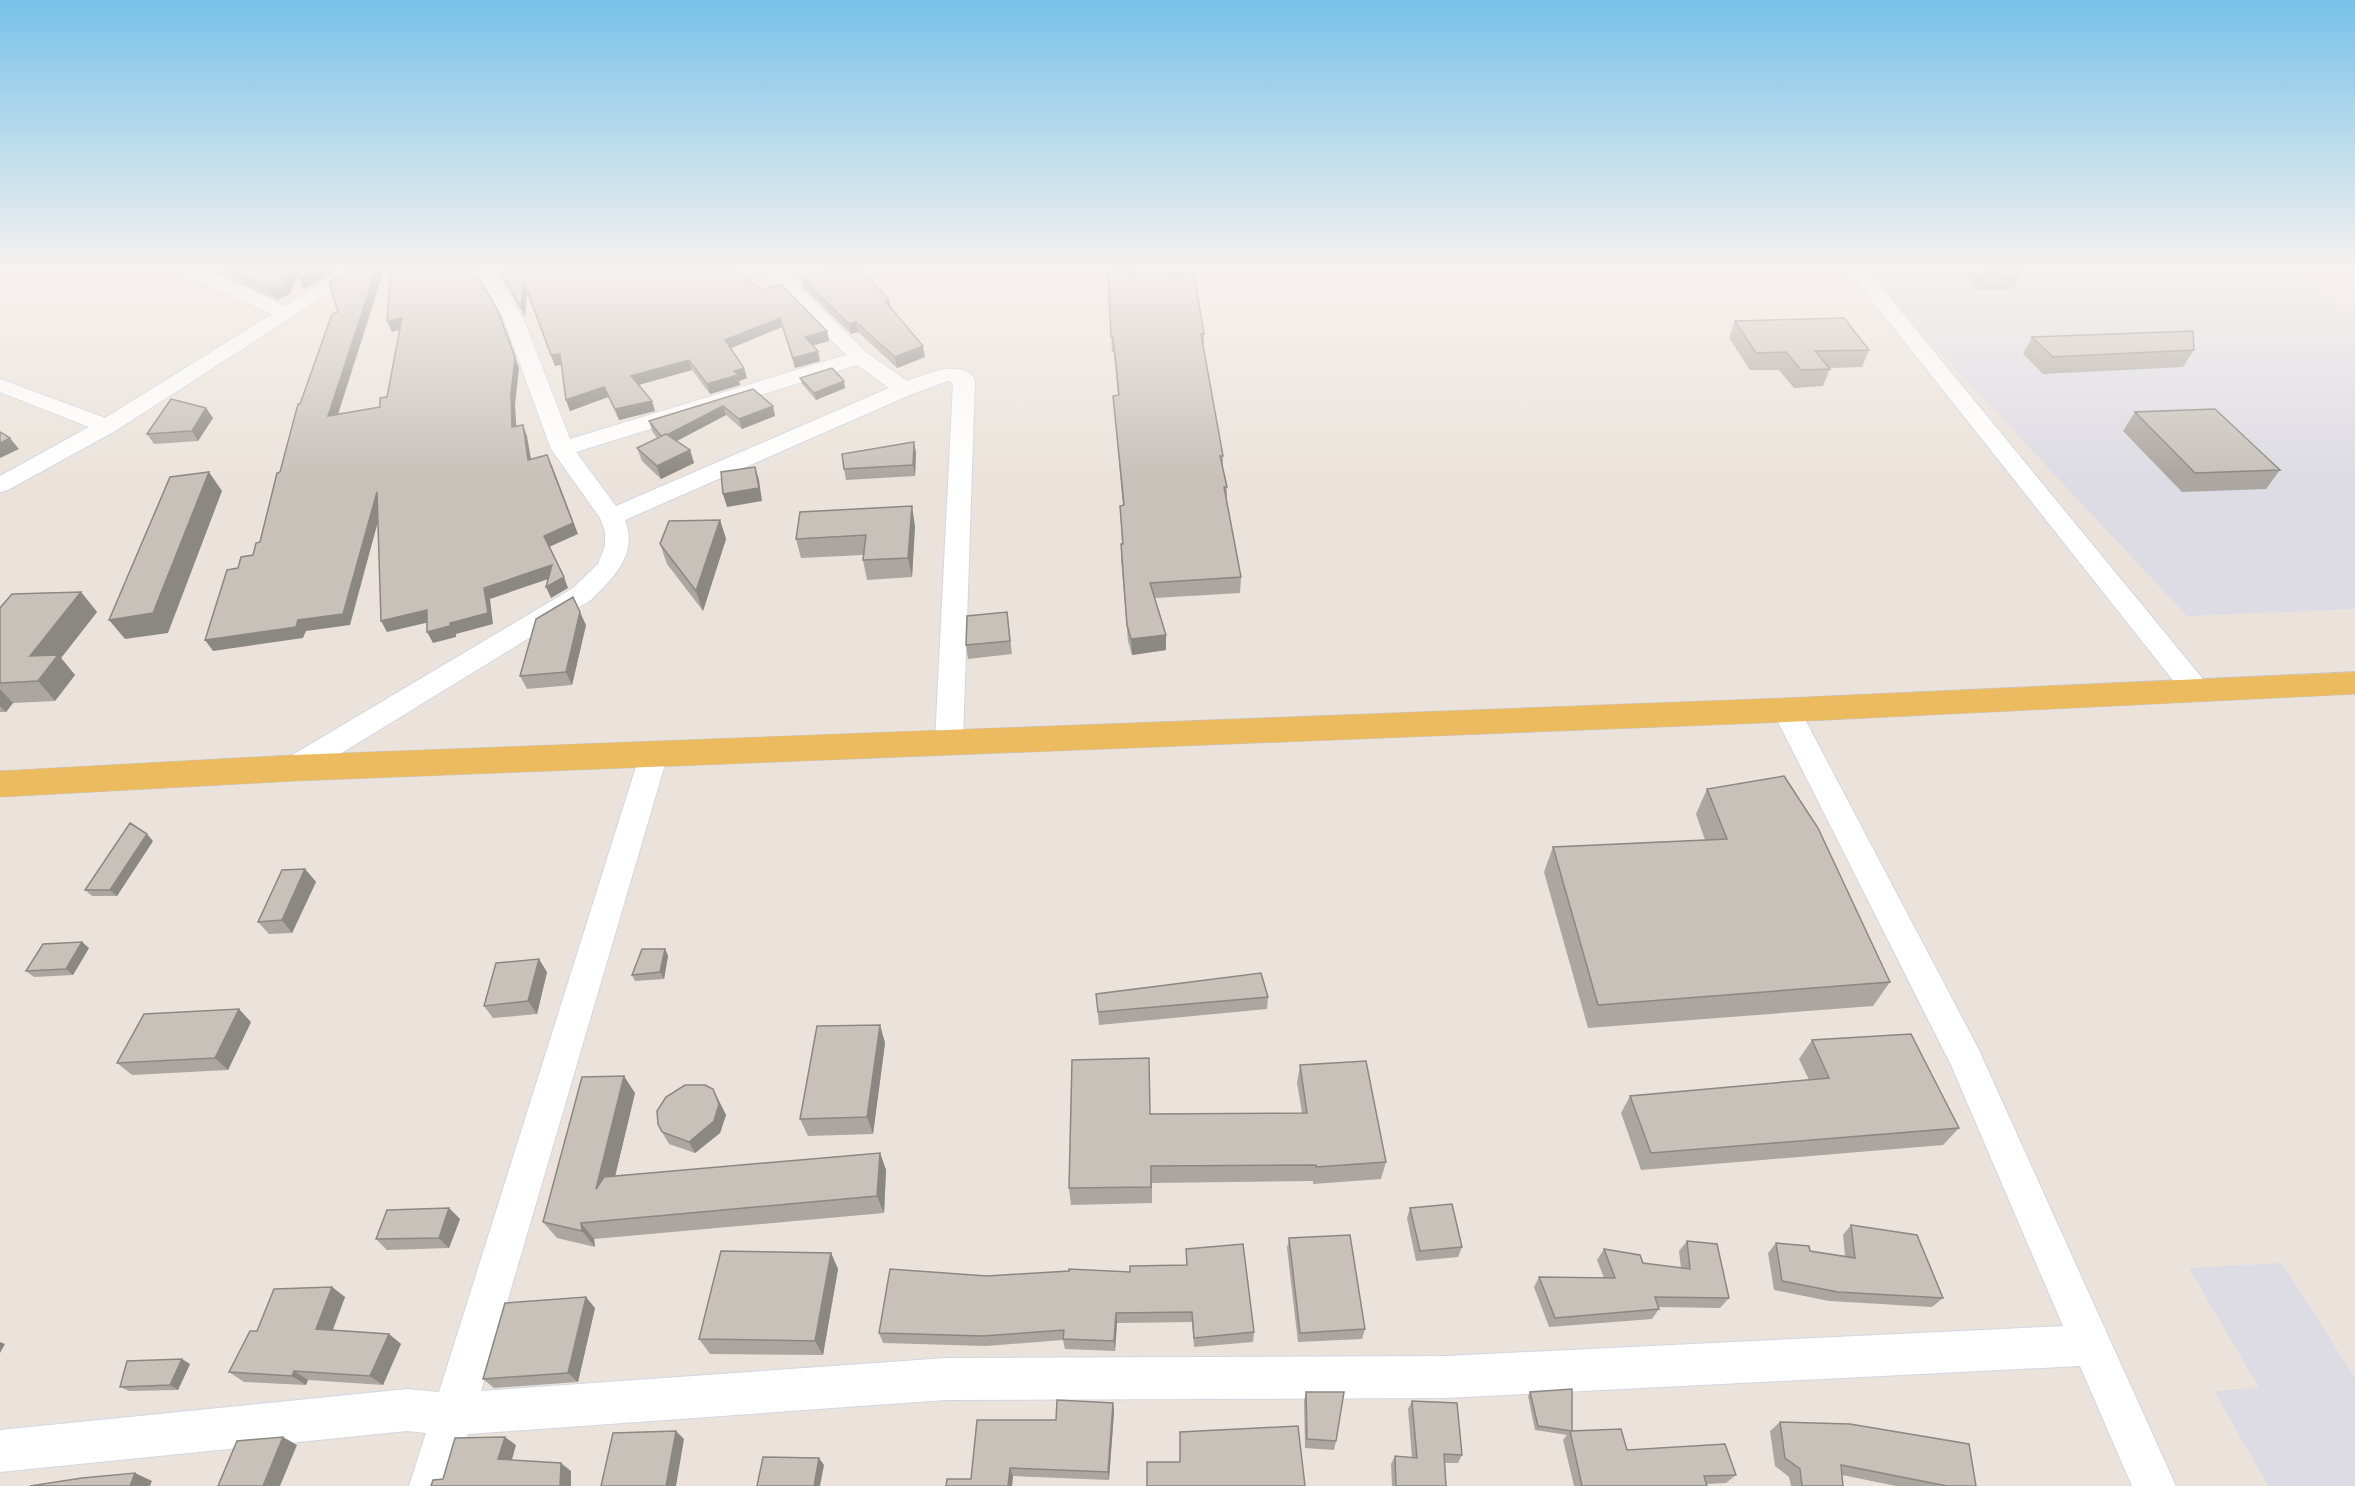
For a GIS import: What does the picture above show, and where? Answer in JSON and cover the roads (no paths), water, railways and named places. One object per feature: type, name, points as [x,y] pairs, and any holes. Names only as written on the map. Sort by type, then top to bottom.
[{"type":"main road","points":[[0,784],[294,768],[1786,710],[2355,683]]},
{"type":"street","points":[[0,485],[107,426],[243,339]]},
{"type":"street","points":[[294,768],[582,594],[609,567],[617,546],[617,531],[612,517],[562,449],[521,339]]},
{"type":"street","points":[[842,339],[860,357],[904,390]]},
{"type":"street","points":[[1913,339],[2197,691]]},
{"type":"street","points":[[562,449],[860,357]]},
{"type":"street","points":[[612,517],[904,390],[947,374],[964,379],[948,742]]},
{"type":"street","points":[[0,385],[107,426]]},
{"type":"street","points":[[1786,710],[1966,1059],[2154,1486]]},
{"type":"street","points":[[431,1486],[654,754]]},
{"type":"street","points":[[0,1451],[407,1410],[452,1414],[946,1378],[1445,1377],[2091,1346]]}]
